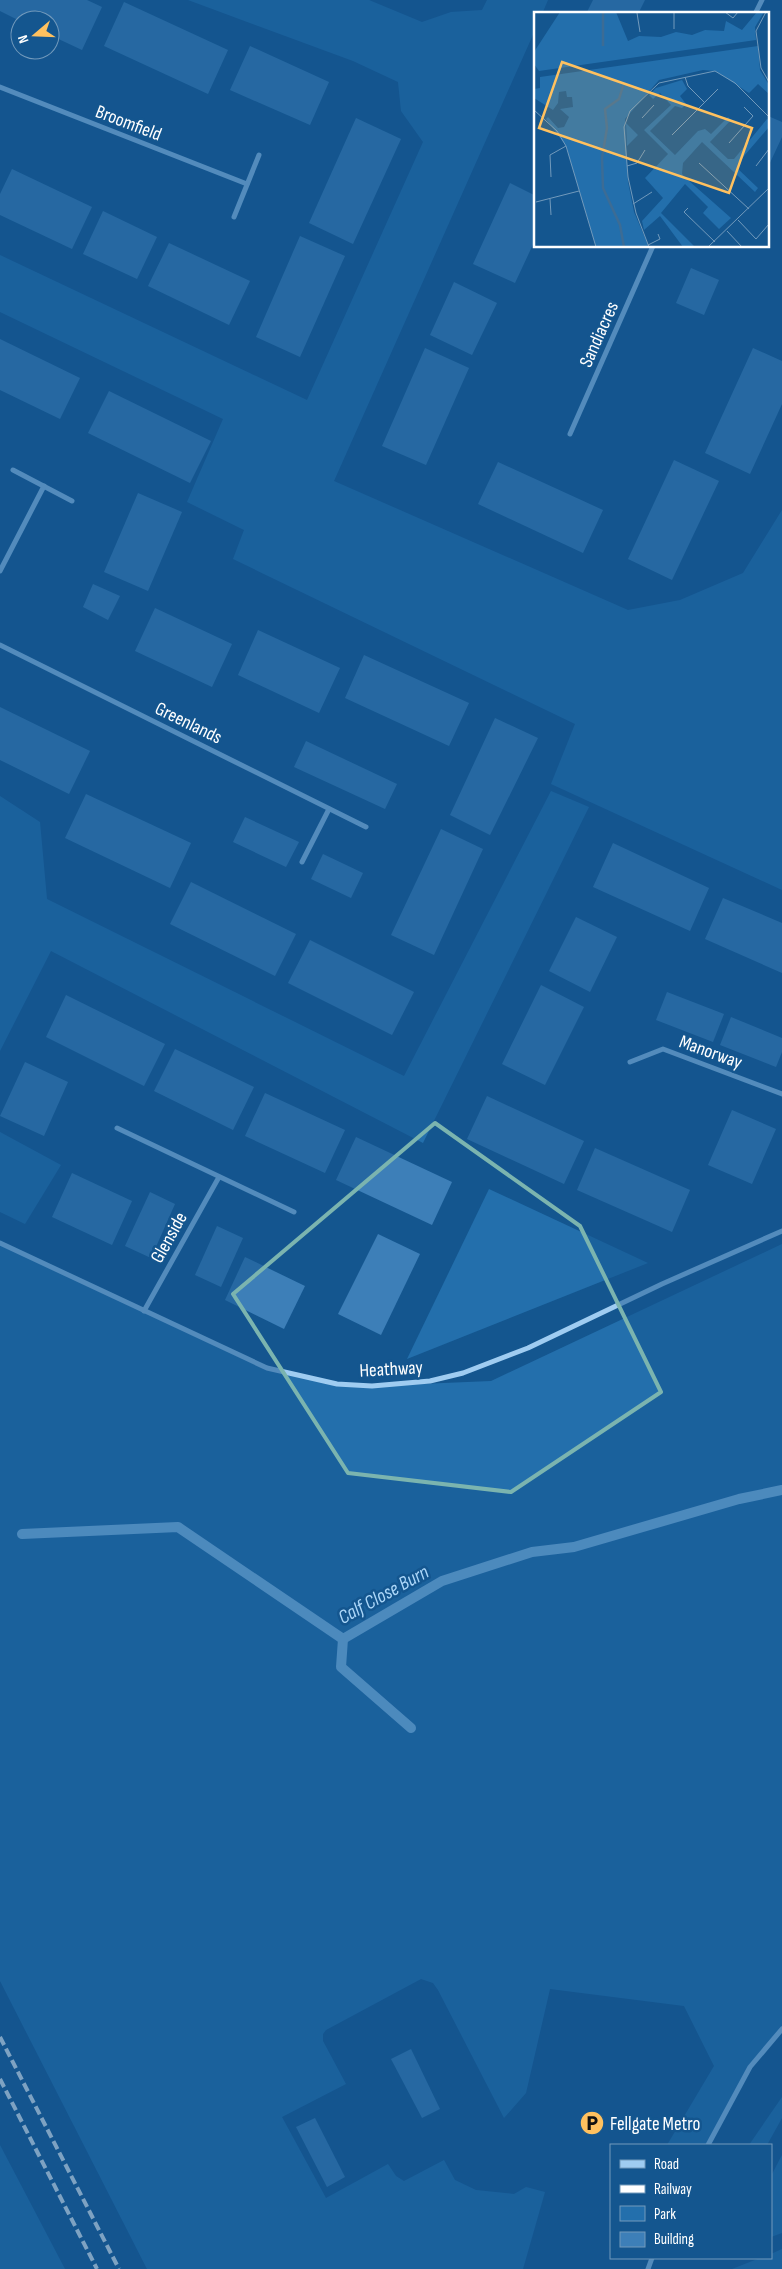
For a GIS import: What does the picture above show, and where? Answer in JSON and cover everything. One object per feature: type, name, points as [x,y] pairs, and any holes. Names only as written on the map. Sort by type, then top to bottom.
[{"type":"street","points":[[757,12],[762,0]]},
{"type":"street","name":"Broomfield","points":[[0,87],[247,184]]},
{"type":"street","points":[[234,218],[259,155]]},
{"type":"street","name":"Sandiacres","points":[[570,434],[652,248]]},
{"type":"street","points":[[13,470],[72,501]]},
{"type":"street","points":[[0,571],[44,486]]},
{"type":"street","name":"Greenlands","points":[[0,645],[366,827]]},
{"type":"street","points":[[302,862],[329,809]]},
{"type":"street","name":"Manorway","points":[[630,1062],[663,1049],[782,1094]]},
{"type":"street","points":[[117,1128],[294,1212]]},
{"type":"street","name":"Glenside","points":[[144,1311],[219,1177]]},
{"type":"street","name":"Heathway","points":[[0,1243],[267,1368],[337,1384],[372,1386],[430,1382],[463,1373],[528,1348],[662,1284],[782,1231]]},
{"type":"street","points":[[709,2144],[750,2067],[782,2030]]},
{"type":"highlighted area","points":[[435,1123],[580,1226],[661,1392],[511,1492],[348,1473],[233,1294]]},
{"type":"green space","points":[[188,0],[369,0],[422,22],[451,12],[482,10],[487,0],[548,0],[543,12],[534,12],[534,32],[334,481],[628,610],[680,600],[743,573],[782,510],[782,890],[551,784],[575,724],[233,559],[244,530],[187,502],[223,419],[0,312],[0,255],[307,400],[423,142],[401,111],[398,82],[353,61]]},
{"type":"green space","points":[[551,791],[589,807],[423,1143],[51,951],[0,1051],[0,796],[40,822],[47,899],[404,1076]]},
{"type":"green space","points":[[0,1132],[61,1165],[25,1224],[0,1212]]},
{"type":"green space","points":[[489,1189],[648,1263],[407,1359]]},
{"type":"green space","points":[[0,1243],[267,1368],[337,1384],[372,1386],[491,1381],[782,1244],[782,2029],[750,2067],[709,2144],[668,2144],[714,2066],[684,2006],[550,1989],[526,2093],[504,2118],[438,1990],[433,1983],[421,1979],[326,2030],[323,2034],[323,2041],[346,2084],[282,2117],[326,2198],[388,2164],[396,2176],[404,2181],[444,2160],[455,2180],[476,2190],[514,2194],[526,2187],[545,2192],[523,2269],[147,2269],[0,1981]]},
{"type":"green space","points":[[782,2097],[782,2118],[768,2144],[750,2144]]},
{"type":"green space","points":[[0,2145],[65,2269],[0,2269]]},
{"type":"green space","points":[[782,2155],[782,2233],[772,2237],[772,2174]]},
{"type":"green space","points":[[782,2249],[782,2269],[732,2269],[757,2259],[772,2259],[772,2254]]},
{"type":"building","points":[[0,0],[87,0],[102,7],[82,50],[60,40],[60,10],[10,10],[10,16],[0,11]]},
{"type":"building","points":[[593,0],[645,0],[639,12],[587,12]]},
{"type":"building","points":[[124,2],[228,50],[208,94],[104,46]]},
{"type":"building","points":[[250,46],[329,82],[310,125],[230,90]]},
{"type":"building","points":[[770,117],[782,122],[782,137],[770,163]]},
{"type":"building","points":[[356,118],[401,139],[353,244],[309,223]]},
{"type":"building","points":[[12,169],[92,207],[72,249],[0,215],[0,194]]},
{"type":"building","points":[[510,183],[534,195],[534,242],[515,283],[473,264]]},
{"type":"building","points":[[103,211],[157,237],[137,279],[83,254]]},
{"type":"building","points":[[300,236],[345,256],[300,357],[256,337]]},
{"type":"building","points":[[169,243],[250,281],[229,325],[148,286]]},
{"type":"building","points":[[691,268],[719,280],[704,315],[676,303]]},
{"type":"building","points":[[454,282],[497,303],[472,355],[430,335]]},
{"type":"building","points":[[0,339],[80,378],[60,419],[0,390]]},
{"type":"building","points":[[425,348],[469,368],[426,465],[382,446]]},
{"type":"building","points":[[753,348],[782,361],[782,404],[750,474],[705,453]]},
{"type":"building","points":[[109,391],[211,441],[190,483],[88,433]]},
{"type":"building","points":[[674,460],[719,481],[672,580],[628,559]]},
{"type":"building","points":[[498,462],[603,510],[583,553],[478,504]]},
{"type":"building","points":[[138,493],[182,512],[148,591],[104,572]]},
{"type":"building","points":[[93,584],[120,596],[108,620],[83,607]]},
{"type":"building","points":[[155,608],[232,644],[212,687],[135,651]]},
{"type":"building","points":[[258,630],[340,668],[319,713],[238,675]]},
{"type":"building","points":[[364,655],[469,703],[449,746],[345,698]]},
{"type":"building","points":[[0,707],[90,751],[69,794],[0,760]]},
{"type":"building","points":[[495,718],[538,738],[490,835],[450,815]]},
{"type":"building","points":[[306,741],[397,784],[385,809],[294,767]]},
{"type":"building","points":[[86,794],[191,843],[170,888],[65,838]]},
{"type":"building","points":[[245,817],[299,842],[286,867],[233,842]]},
{"type":"building","points":[[441,829],[483,849],[434,955],[391,935]]},
{"type":"building","points":[[613,843],[709,888],[690,931],[593,887]]},
{"type":"building","points":[[323,854],[363,873],[351,898],[311,879]]},
{"type":"building","points":[[191,882],[296,934],[275,976],[170,924]]},
{"type":"building","points":[[723,898],[782,923],[782,973],[705,939]]},
{"type":"building","points":[[576,917],[617,937],[590,992],[549,971]]},
{"type":"building","points":[[310,940],[414,992],[392,1035],[288,983]]},
{"type":"building","points":[[541,985],[584,1007],[545,1085],[502,1064]]},
{"type":"building","points":[[667,992],[724,1014],[713,1042],[656,1020]]},
{"type":"building","points":[[66,995],[165,1044],[144,1086],[46,1037]]},
{"type":"building","points":[[731,1017],[782,1038],[782,1052],[776,1067],[720,1045]]},
{"type":"building","points":[[175,1049],[254,1087],[233,1130],[154,1091]]},
{"type":"building","points":[[25,1062],[68,1082],[44,1136],[0,1116]]},
{"type":"building","points":[[265,1093],[345,1130],[325,1173],[245,1136]]},
{"type":"building","points":[[487,1096],[584,1141],[564,1184],[467,1139]]},
{"type":"building","points":[[732,1110],[776,1129],[752,1184],[708,1165]]},
{"type":"building","points":[[356,1137],[452,1182],[432,1225],[336,1180]]},
{"type":"building","points":[[595,1148],[690,1190],[672,1232],[577,1190]]},
{"type":"building","points":[[72,1173],[132,1201],[112,1245],[52,1217]]},
{"type":"building","points":[[150,1192],[175,1204],[151,1258],[125,1246]]},
{"type":"building","points":[[217,1226],[243,1238],[221,1287],[195,1275]]},
{"type":"building","points":[[378,1234],[420,1254],[381,1335],[338,1314]]},
{"type":"building","points":[[245,1257],[305,1286],[284,1329],[225,1300]]},
{"type":"building","points":[[411,2049],[440,2109],[422,2118],[391,2059]]},
{"type":"building","points":[[315,2118],[345,2177],[327,2187],[296,2127]]},
{"type":"waterway","name":"Calf Close Burn","points":[[22,1534],[178,1527],[343,1639],[442,1581],[532,1552],[574,1547],[739,1499],[782,1490]]},
{"type":"waterway","points":[[343,1639],[341,1667],[411,1728]]},
{"type":"railway","points":[[0,2037],[119,2269]]},
{"type":"railway","points":[[0,2079],[97,2269]]},
{"type":"place","name":"Fellgate Metro","points":[[592,2123]]}]
